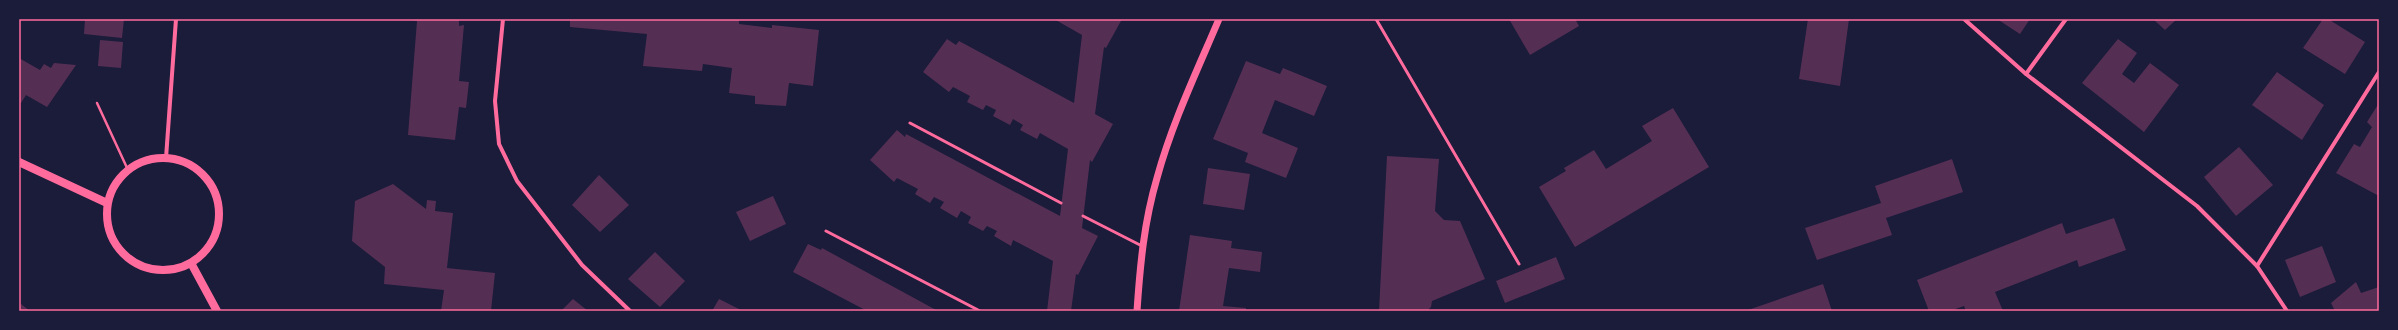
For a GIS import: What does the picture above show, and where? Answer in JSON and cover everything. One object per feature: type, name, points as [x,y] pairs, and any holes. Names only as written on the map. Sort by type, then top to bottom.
[{"type":"main road","points":[[166,158],[182,161],[196,169],[208,180],[216,194],[219,210],[218,226],[208,247],[191,264],[177,269],[149,269],[136,264],[124,256],[115,245],[109,232],[106,217],[107,203],[118,179],[128,170],[140,163],[166,158]]},
{"type":"main road","points":[[19,162],[107,203]]},
{"type":"main road","points":[[191,264],[217,311]]},
{"type":"street","points":[[166,158],[176,19]]},
{"type":"street","points":[[504,19],[495,101],[500,144],[517,181],[582,265],[630,311]]},
{"type":"street","points":[[1137,311],[1148,211],[1167,144],[1219,19]]},
{"type":"street","points":[[1964,19],[2026,74],[2197,206],[2257,266],[2287,311]]},
{"type":"street","points":[[2026,74],[2066,19]]},
{"type":"street","points":[[2257,266],[2379,72]]},
{"type":"lane","points":[[1376,19],[1519,264]]},
{"type":"lane","points":[[910,123],[1061,203]]},
{"type":"lane","points":[[1083,216],[1143,246]]},
{"type":"lane","points":[[826,231],[980,311]]},
{"type":"path","points":[[97,103],[128,170]]},
{"type":"building","points":[[85,19],[124,19],[122,38],[84,34]]},
{"type":"building","points":[[408,19],[459,19],[459,26],[464,25],[459,81],[469,82],[466,108],[459,107],[455,140],[408,135],[417,21]]},
{"type":"building","points":[[570,19],[739,19],[739,24],[772,28],[772,25],[819,30],[813,86],[789,83],[786,106],[755,104],[755,96],[729,93],[732,68],[703,64],[702,71],[643,66],[647,34],[570,27]]},
{"type":"building","points":[[1054,19],[1122,19],[1106,48],[1104,47],[1095,114],[1113,124],[1092,162],[1090,160],[1082,228],[1098,236],[1078,275],[1076,274],[1071,311],[1047,311],[1053,261],[1013,240],[1011,246],[994,236],[997,231],[987,226],[983,231],[968,223],[971,217],[961,211],[957,218],[940,208],[944,202],[934,197],[930,203],[915,194],[918,189],[897,178],[894,182],[870,160],[897,130],[905,137],[906,134],[1060,216],[1068,149],[1040,133],[1037,139],[1020,130],[1023,125],[1013,119],[1010,125],[993,116],[996,110],[986,105],[983,110],[967,102],[970,96],[953,87],[949,92],[923,72],[947,39],[956,45],[959,41],[1074,103],[1082,35]]},
{"type":"building","points":[[1509,19],[1575,19],[1579,26],[1530,55]]},
{"type":"building","points":[[1808,19],[1849,19],[1840,86],[1799,79]]},
{"type":"building","points":[[1997,19],[2030,19],[2020,34]]},
{"type":"building","points":[[2153,19],[2177,19],[2165,30]]},
{"type":"building","points":[[2323,19],[2328,19],[2365,42],[2345,74],[2303,48]]},
{"type":"building","points":[[2118,39],[2137,53],[2122,74],[2134,83],[2150,63],[2179,85],[2144,132],[2082,83]]},
{"type":"building","points":[[100,40],[123,42],[121,68],[98,66]]},
{"type":"building","points":[[19,58],[40,70],[44,64],[51,68],[54,63],[76,65],[47,107],[26,95],[21,103],[19,102]]},
{"type":"building","points":[[1246,61],[1280,74],[1283,68],[1327,86],[1314,116],[1275,100],[1262,133],[1298,148],[1286,178],[1245,162],[1248,153],[1213,139]]},
{"type":"building","points":[[2277,72],[2324,105],[2302,140],[2252,105]]},
{"type":"building","points":[[2379,103],[2379,196],[2336,173],[2354,144],[2360,147],[2372,127],[2367,122]]},
{"type":"building","points":[[1673,108],[1709,167],[1575,247],[1539,187],[1566,171],[1564,168],[1594,150],[1606,169],[1652,141],[1642,126]]},
{"type":"building","points":[[2239,147],[2273,185],[2236,216],[2204,177]]},
{"type":"building","points":[[1387,156],[1439,159],[1435,211],[1444,220],[1460,221],[1485,279],[1432,301],[1431,307],[1427,311],[1379,311]]},
{"type":"building","points":[[1952,159],[1963,192],[1886,218],[1892,235],[1817,260],[1805,228],[1881,203],[1875,186]]},
{"type":"building","points":[[1208,168],[1250,174],[1244,210],[1203,204]]},
{"type":"building","points":[[599,175],[629,205],[600,232],[572,205]]},
{"type":"building","points":[[393,184],[426,209],[427,200],[436,201],[435,211],[453,213],[447,268],[495,273],[491,311],[441,311],[444,290],[384,284],[385,267],[352,241],[355,201]]},
{"type":"building","points":[[773,196],[786,224],[750,241],[736,212]]},
{"type":"building","points":[[2114,218],[2126,250],[2079,267],[2077,260],[1995,292],[2003,311],[1966,311],[1964,306],[1950,311],[1929,311],[1917,280],[2062,223],[2066,234]]},
{"type":"building","points":[[1190,235],[1232,241],[1231,248],[1262,252],[1260,272],[1229,268],[1223,306],[1246,308],[1246,311],[1179,311]]},
{"type":"building","points":[[808,244],[821,250],[822,248],[938,311],[867,311],[793,272]]},
{"type":"building","points":[[2322,246],[2336,282],[2300,297],[2285,260]]},
{"type":"building","points":[[655,252],[685,281],[660,307],[628,279]]},
{"type":"building","points":[[1556,257],[1565,279],[1505,303],[1496,281]]},
{"type":"building","points":[[2356,282],[2361,293],[2379,287],[2379,311],[2335,311],[2331,303]]},
{"type":"building","points":[[1823,284],[1832,311],[1745,311]]},
{"type":"building","points":[[573,299],[588,311],[561,311]]},
{"type":"building","points":[[719,299],[743,311],[712,311]]},
{"type":"building","points":[[21,304],[30,311],[19,311]]}]
